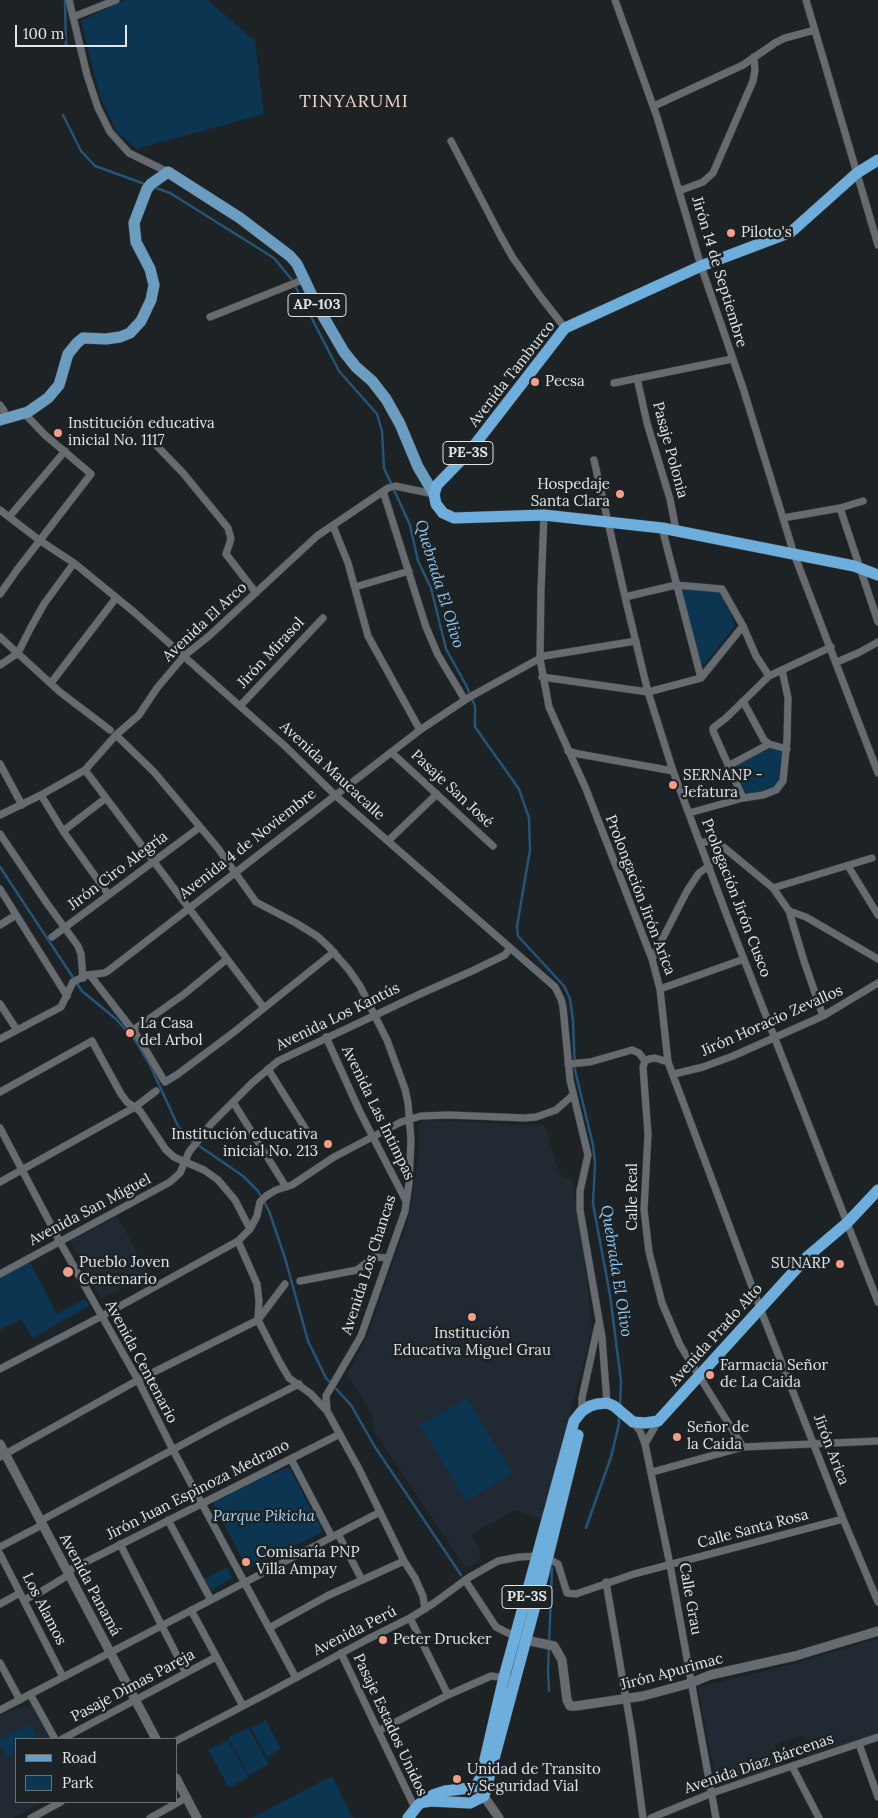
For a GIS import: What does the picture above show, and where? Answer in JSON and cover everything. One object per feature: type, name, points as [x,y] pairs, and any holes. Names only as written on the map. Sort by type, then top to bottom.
[{"type":"highway","name":"Avenida Tamburco","points":[[434,494],[438,485],[469,452],[565,328],[701,266],[790,232],[857,173],[878,160]]},
{"type":"highway","points":[[434,494],[436,504],[443,513],[454,518],[544,515],[662,528],[794,554],[878,575]]},
{"type":"highway","name":"Avenida Prado Alto","points":[[658,1420],[807,1257],[846,1223],[878,1190]]},
{"type":"highway","points":[[582,1411],[597,1404],[611,1405],[630,1419],[645,1423],[658,1420]]},
{"type":"highway","name":"PE-3S","points":[[476,1786],[481,1777],[543,1557],[574,1420],[582,1411]]},
{"type":"highway","points":[[414,1810],[430,1801],[470,1803],[484,1796],[509,1678]]},
{"type":"highway","points":[[414,1810],[433,1795],[476,1786]]},
{"type":"main road","points":[[2,420],[24,413],[43,402],[54,392],[63,374],[68,354],[77,342],[83,338],[106,339],[120,337],[130,332],[141,321],[152,300],[154,286],[150,269],[136,242],[134,224],[149,186],[168,172]]},
{"type":"main road","name":"AP-103","points":[[168,172],[284,250],[296,264],[316,304],[344,352],[356,367],[372,381],[386,399],[400,424],[418,467],[434,494]]},
{"type":"street","points":[[69,0],[87,75],[98,108],[110,132],[128,153],[168,172]]},
{"type":"street","points":[[73,17],[116,0]]},
{"type":"street","name":"Jirón 14 de Septiembre","points":[[615,0],[654,106],[701,266],[743,388],[794,554],[878,773]]},
{"type":"street","points":[[809,0],[815,30],[878,245]]},
{"type":"street","points":[[654,106],[724,74],[786,38],[815,30]]},
{"type":"street","points":[[679,191],[703,182],[713,173],[753,81],[755,70],[754,57]]},
{"type":"street","points":[[451,141],[513,258],[565,328]]},
{"type":"street","points":[[210,317],[305,279]]},
{"type":"street","points":[[614,383],[732,359]]},
{"type":"street","name":"Pasaje Polonia","points":[[637,378],[647,423],[670,500],[676,530]]},
{"type":"street","points":[[0,405],[4,410],[2,420]]},
{"type":"street","points":[[0,594],[39,540],[91,474],[24,413]]},
{"type":"street","points":[[154,443],[183,473],[228,528],[231,539],[226,554],[256,593]]},
{"type":"street","points":[[9,517],[64,451]]},
{"type":"street","name":"Prologación Jirón Cusco","points":[[594,460],[648,692],[673,771],[774,1037],[878,1302]]},
{"type":"street","points":[[434,494],[389,488],[409,571],[426,627],[435,648],[466,699]]},
{"type":"street","name":"Avenida El Arco","points":[[0,815],[41,796],[85,770],[116,735],[139,715],[157,688],[184,656],[209,636],[317,536],[389,488]]},
{"type":"street","points":[[783,518],[840,508],[863,501]]},
{"type":"street","points":[[840,508],[878,622]]},
{"type":"street","name":"Avenida Maucacalle","points":[[0,510],[39,540],[74,563],[184,656],[286,747],[335,794],[544,976],[558,992],[563,1007],[573,1064],[574,1095],[588,1155],[580,1191],[580,1204],[611,1405]]},
{"type":"street","name":"Prolongación Jirón Arica","points":[[544,515],[540,590],[540,659],[548,708],[586,789],[652,960],[660,989],[668,1062],[760,1308]]},
{"type":"street","points":[[334,526],[348,564],[368,636],[420,730]]},
{"type":"street","points":[[662,528],[701,678]]},
{"type":"street","points":[[0,665],[18,653],[44,604],[74,563]]},
{"type":"street","points":[[355,587],[409,571]]},
{"type":"street","points":[[625,597],[676,585],[722,589],[743,626],[756,656],[769,676]]},
{"type":"street","points":[[50,683],[116,598]]},
{"type":"street","name":"Jirón Mirasol","points":[[240,706],[323,618]]},
{"type":"street","points":[[542,677],[648,692],[701,678],[743,626]]},
{"type":"street","points":[[0,637],[50,683],[110,730]]},
{"type":"street","name":"Avenida 4 de Noviembre","points":[[0,1039],[61,1007],[73,982],[90,975],[108,971],[335,794],[420,730],[466,699],[544,656],[636,641]]},
{"type":"street","points":[[837,662],[878,642]]},
{"type":"street","points":[[743,798],[713,728],[726,718],[769,676],[831,648]]},
{"type":"street","points":[[689,813],[743,798],[763,795],[776,790],[783,781],[787,749],[788,698],[782,670]]},
{"type":"street","points":[[743,702],[760,735],[769,744],[787,749]]},
{"type":"street","name":"Avenida Los Chancas","points":[[116,735],[154,772],[222,852],[245,889],[256,902],[307,929],[334,952],[356,979],[375,1015],[397,1066],[408,1103],[410,1118],[411,1155],[405,1211],[361,1336],[326,1396],[327,1411]]},
{"type":"street","points":[[728,766],[769,744]]},
{"type":"street","points":[[568,751],[673,771]]},
{"type":"street","name":"Pasaje San José","points":[[391,752],[494,846]]},
{"type":"street","points":[[0,764],[22,805]]},
{"type":"street","points":[[85,770],[264,1008]]},
{"type":"street","points":[[388,841],[437,794]]},
{"type":"street","points":[[41,796],[62,831],[108,894]]},
{"type":"street","points":[[62,831],[106,798]]},
{"type":"street","name":"Jirón Ciro Alegría","points":[[52,937],[200,827]]},
{"type":"street","points":[[0,834],[78,946],[81,954],[82,978]]},
{"type":"street","points":[[700,843],[715,840],[773,888],[789,911],[823,1016]]},
{"type":"street","points":[[773,888],[872,858]]},
{"type":"street","points":[[652,960],[687,891],[698,873],[709,866]]},
{"type":"street","points":[[848,866],[878,915]]},
{"type":"street","points":[[0,889],[67,996]]},
{"type":"street","points":[[789,911],[806,917],[878,959]]},
{"type":"street","points":[[0,925],[16,915]]},
{"type":"street","name":"Avenida Los Kantús","points":[[192,1147],[233,1102],[268,1069],[285,1057],[490,963],[505,955],[510,948]]},
{"type":"street","points":[[90,975],[132,1030],[153,1061],[164,1082],[189,1066],[334,952]]},
{"type":"street","points":[[132,1030],[183,995],[227,959]]},
{"type":"street","points":[[660,989],[744,959]]},
{"type":"street","name":"Jirón Horacio Zevallos","points":[[674,1074],[703,1068],[823,1016],[878,983]]},
{"type":"street","points":[[0,1004],[17,1030]]},
{"type":"street","name":"Avenida Las Intimpas","points":[[326,1038],[360,1112],[406,1201]]},
{"type":"street","points":[[0,1092],[92,1041],[121,1094],[127,1102],[145,1117],[170,1154],[211,1174],[225,1187],[250,1228]]},
{"type":"street","points":[[573,1064],[590,1062],[632,1050],[638,1053],[645,1061],[655,1058],[668,1062]]},
{"type":"street","name":"Calle Real","points":[[645,1061],[643,1067],[648,1134],[644,1210],[649,1252],[662,1303],[680,1346],[743,1447]]},
{"type":"street","points":[[268,1069],[310,1136]]},
{"type":"street","points":[[0,1182],[135,1107],[156,1091]]},
{"type":"street","points":[[0,1368],[102,1316],[238,1241],[250,1228],[257,1216],[260,1202],[266,1196],[307,1176],[334,1157],[410,1118],[449,1115],[536,1117],[556,1110],[574,1095]]},
{"type":"street","points":[[233,1102],[286,1187]]},
{"type":"street","name":"Avenida Centenario","points":[[0,1128],[60,1242],[138,1380],[173,1450],[296,1678]]},
{"type":"street","name":"Avenida San Miguel","points":[[0,1274],[170,1182],[180,1173],[192,1147]]},
{"type":"street","points":[[238,1241],[257,1284],[259,1301],[258,1320],[289,1378],[299,1384],[327,1411],[421,1591],[425,1610]]},
{"type":"street","points":[[300,1281],[357,1270],[374,1256],[388,1258]]},
{"type":"street","points":[[3,1456],[138,1380],[258,1320],[286,1284]]},
{"type":"street","name":"Jirón Arica","points":[[760,1308],[843,1519],[878,1602]]},
{"type":"street","points":[[582,1411],[582,1398],[598,1325]]},
{"type":"street","points":[[0,1547],[173,1450],[299,1384]]},
{"type":"street","name":"Calle Grau","points":[[630,1419],[640,1431],[646,1444],[716,1818]]},
{"type":"street","points":[[646,1444],[658,1420]]},
{"type":"street","name":"Jirón Juan Espinoza Medrano","points":[[0,1604],[44,1590],[69,1572],[120,1544],[340,1434]]},
{"type":"street","points":[[652,1472],[743,1447],[878,1441]]},
{"type":"street","name":"Avenida Panamá","points":[[0,1444],[3,1456],[69,1572],[155,1738]]},
{"type":"street","points":[[290,1459],[362,1580]]},
{"type":"street","points":[[0,1710],[380,1512]]},
{"type":"street","name":"Calle Santa Rosa","points":[[543,1557],[558,1564],[563,1574],[567,1593],[576,1594],[606,1582],[843,1519]]},
{"type":"street","points":[[168,1520],[211,1600]]},
{"type":"street","points":[[120,1544],[186,1673]]},
{"type":"street","name":"Los Alamos","points":[[0,1554],[63,1677]]},
{"type":"street","name":"Avenida Perú","points":[[178,1740],[425,1610],[465,1580],[498,1561],[519,1557],[543,1557]]},
{"type":"street","points":[[269,1628],[327,1596],[404,1560]]},
{"type":"street","points":[[465,1580],[496,1627],[520,1638]]},
{"type":"street","points":[[606,1582],[643,1818]]},
{"type":"street","points":[[192,1610],[244,1706]]},
{"type":"street","points":[[410,1618],[448,1695]]},
{"type":"street","name":"Jirón Apurimac","points":[[520,1638],[554,1646],[562,1660],[567,1700],[570,1706],[626,1700],[692,1683],[710,1675],[787,1658],[878,1631]]},
{"type":"street","name":"Pasaje Estados Unidos","points":[[341,1653],[414,1810]]},
{"type":"street","name":"Pasaje Dimas Pareja","points":[[64,1738],[216,1657]]},
{"type":"street","points":[[0,1663],[20,1700]]},
{"type":"street","points":[[378,1731],[448,1695],[491,1676],[509,1678]]},
{"type":"street","points":[[30,1694],[54,1738]]},
{"type":"street","name":"Avenida Díaz Bárcenas","points":[[651,1818],[712,1793],[878,1737]]},
{"type":"street","points":[[859,1744],[878,1797]]},
{"type":"street","points":[[792,1766],[819,1818]]},
{"type":"street","points":[[178,1782],[197,1818]]},
{"type":"street","points":[[476,1786],[500,1817]]},
{"type":"street","points":[[178,1802],[186,1798]]},
{"type":"street","points":[[31,1818],[59,1803]]},
{"type":"street","points":[[150,1818],[177,1803]]},
{"type":"shaded area","points":[[423,1120],[545,1126],[558,1169],[564,1179],[572,1177],[588,1290],[592,1331],[542,1519],[515,1510],[472,1534],[481,1554],[477,1563],[469,1568],[464,1565],[374,1431],[372,1415],[347,1374],[366,1340],[410,1213],[419,1151],[419,1124]]},
{"type":"shaded area","points":[[117,1216],[149,1274],[101,1299],[70,1241]]},
{"type":"shaded area","points":[[878,1639],[878,1734],[810,1756],[803,1735],[775,1744],[781,1766],[722,1787],[716,1783],[698,1689],[702,1686],[785,1666]]},
{"type":"shaded area","points":[[18,1707],[33,1707],[49,1738],[15,1738],[15,1803],[40,1803],[12,1818],[0,1818],[0,1716]]},
{"type":"green space","points":[[124,0],[208,0],[255,41],[264,114],[137,149],[117,132],[101,99],[81,21]]},
{"type":"green space","points":[[681,587],[722,590],[735,626],[703,666],[699,663]]},
{"type":"green space","points":[[773,747],[779,749],[783,755],[780,781],[774,789],[750,795],[746,793],[734,770],[735,765],[766,748]]},
{"type":"green space","points":[[29,1260],[57,1314],[85,1299],[89,1306],[33,1338],[21,1319],[0,1330],[0,1276]]},
{"type":"green space","points":[[467,1398],[512,1473],[466,1501],[420,1425]]},
{"type":"green space","name":"Parque Pikicha","points":[[289,1467],[323,1532],[247,1569],[211,1499],[269,1472],[273,1474]]},
{"type":"green space","points":[[227,1567],[232,1577],[231,1579],[209,1590],[203,1580]]},
{"type":"green space","points":[[266,1720],[281,1749],[267,1757],[251,1728]]},
{"type":"green space","points":[[30,1724],[37,1738],[15,1738],[15,1752],[6,1757],[0,1745],[0,1739]]},
{"type":"green space","points":[[248,1727],[269,1764],[249,1775],[228,1738]]},
{"type":"green space","points":[[228,1740],[249,1777],[229,1788],[208,1750]]},
{"type":"green space","points":[[332,1776],[353,1818],[251,1818]]},
{"type":"waterway","points":[[65,0],[66,46]]},
{"type":"waterway","name":"Quebrada El Olivo","points":[[63,115],[81,151],[95,166],[145,184]]},
{"type":"waterway","name":"Quebrada El Olivo","points":[[153,187],[170,193],[274,258],[292,280],[339,371],[377,414],[382,431],[384,468],[410,525],[418,561],[431,588],[446,649],[466,685],[475,706],[475,727],[519,789],[529,818],[530,850],[517,926],[518,936],[564,986],[570,999],[575,1070],[593,1145],[595,1163],[593,1204],[610,1295],[621,1381],[620,1407]]},
{"type":"waterway","points":[[0,867],[82,991],[116,1019],[135,1040],[150,1065],[178,1126],[189,1139],[243,1176],[258,1191],[269,1211],[285,1258],[308,1341],[326,1378],[351,1405],[375,1447],[461,1575]]},
{"type":"waterway","name":"Quebrada El Olivo","points":[[586,1528],[611,1457],[619,1424],[619,1415]]},
{"type":"waterway","name":"Quebrada El Olivo","points":[[549,1691],[552,1568]]},
{"type":"place","name":"Piloto's","points":[[731,233]]},
{"type":"place","name":"Pecsa","points":[[535,382]]},
{"type":"place","name":"Institución educativa inicial No. 1117","points":[[58,433]]},
{"type":"place","name":"Hospedaje Santa Clara","points":[[620,494]]},
{"type":"place","name":"SERNANP - Jefatura","points":[[673,785]]},
{"type":"place","name":"La Casa del Arbol","points":[[130,1033]]},
{"type":"place","name":"Institución educativa inicial No. 213","points":[[328,1144]]},
{"type":"place","name":"SUNARP","points":[[840,1264]]},
{"type":"place","name":"Pueblo Joven Centenario","points":[[68,1272]]},
{"type":"place","name":"Institución Educativa Miguel Grau","points":[[472,1317]]},
{"type":"place","name":"Farmacia Señor de La Caida","points":[[710,1375]]},
{"type":"place","name":"Señor de la Caida","points":[[677,1437]]},
{"type":"place","name":"Comisaría PNP Villa Ampay","points":[[246,1562]]},
{"type":"place","name":"Peter Drucker","points":[[383,1640]]},
{"type":"place","name":"Unidad de Transito y Seguridad Vial","points":[[457,1779]]},
{"type":"district","name":"TINYARUMI","points":[[354,102]]}]
